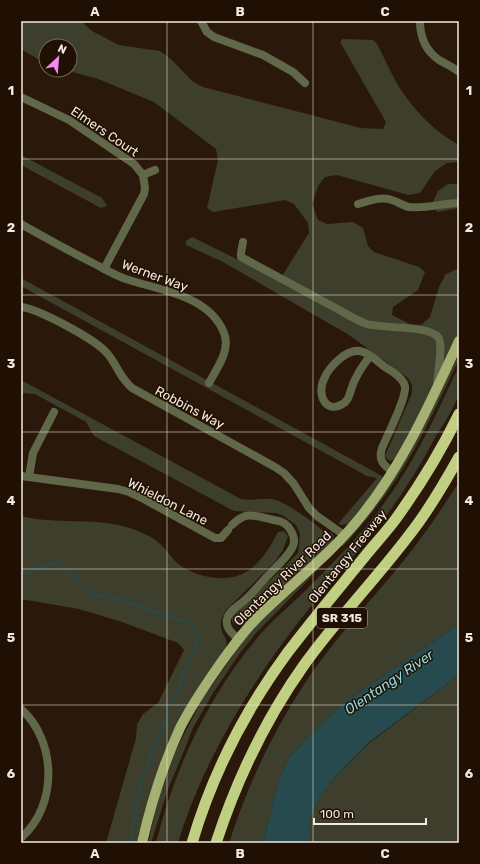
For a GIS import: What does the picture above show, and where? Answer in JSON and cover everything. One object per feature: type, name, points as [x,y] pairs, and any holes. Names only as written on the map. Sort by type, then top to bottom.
[{"type":"highway","name":"Olentangy Freeway","points":[[192,843],[205,804],[217,777],[237,734],[263,689],[297,640],[394,521],[424,477],[459,414]]},
{"type":"highway","name":"SR 315","points":[[216,843],[236,786],[256,743],[280,700],[309,659],[411,533],[442,488],[459,457]]},
{"type":"main road","name":"Olentangy River Road","points":[[142,843],[151,806],[164,767],[181,727],[206,684],[238,639],[262,613],[324,556],[362,515],[392,472],[420,423],[459,341]]},
{"type":"street","points":[[201,21],[207,32],[214,37],[262,55],[293,72],[305,83]]},
{"type":"street","points":[[420,21],[423,41],[429,51],[439,60],[459,72]]},
{"type":"street","name":"Elmers Court","points":[[21,97],[75,124],[134,164],[143,175],[146,188],[144,194],[104,268]]},
{"type":"street","points":[[143,175],[155,170]]},
{"type":"street","points":[[358,204],[380,199],[390,199],[409,207],[426,207],[448,203],[459,203]]},
{"type":"street","name":"Werner Way","points":[[21,224],[124,278],[182,296],[195,303],[214,317],[225,334],[226,351],[209,383]]},
{"type":"street","points":[[244,242],[241,253],[242,257],[368,324],[416,329],[433,333],[439,338],[441,351],[437,372],[437,388]]},
{"type":"street","name":"Robbins Way","points":[[21,307],[44,314],[90,339],[105,350],[113,360],[124,382],[136,391],[276,467],[294,484],[309,508],[317,516],[344,535]]},
{"type":"street","points":[[370,356],[354,379],[347,400],[336,406],[329,405],[321,396],[321,387],[330,368],[350,352],[354,351],[364,352],[370,356],[394,373],[402,380],[404,385],[402,401],[380,457],[383,465],[392,472]]},
{"type":"street","points":[[25,477],[33,453],[54,412]]},
{"type":"street","name":"Whieldon Lane","points":[[25,477],[118,489],[129,492],[215,538],[221,538],[240,518],[249,515],[278,520],[288,526],[294,540],[293,546],[287,555],[248,598],[229,614],[227,626],[238,639]]},
{"type":"street","points":[[21,709],[35,726],[43,742],[48,762],[49,779],[45,801],[38,817],[21,838]]},
{"type":"green space","points":[[21,21],[81,21],[92,31],[119,45],[160,51],[172,60],[192,81],[203,87],[361,128],[383,129],[386,122],[340,42],[343,39],[373,40],[377,44],[398,85],[413,106],[434,128],[459,145],[459,162],[447,163],[435,171],[420,193],[408,195],[337,175],[325,177],[318,186],[312,204],[318,220],[327,224],[353,222],[363,228],[368,246],[374,252],[419,267],[425,272],[418,290],[393,307],[392,315],[410,324],[421,325],[430,317],[439,287],[446,274],[459,268],[459,337],[432,392],[395,459],[390,461],[385,456],[412,393],[412,385],[408,378],[349,335],[223,262],[186,245],[186,241],[192,237],[277,279],[282,276],[309,233],[308,223],[294,204],[285,200],[213,212],[207,208],[218,160],[216,149],[154,102],[98,79],[78,74],[78,38],[38,38],[38,59],[21,49]]},
{"type":"green space","points":[[21,155],[102,198],[107,206],[101,208],[21,165]]},
{"type":"green space","points":[[448,184],[459,184],[459,208],[438,212],[431,206],[438,191]]},
{"type":"green space","points":[[21,278],[382,476],[383,477],[380,483],[350,523],[342,525],[338,524],[377,478],[367,476],[21,286]]},
{"type":"green space","points":[[459,354],[459,359],[443,394],[407,462],[371,514],[343,546],[341,545],[410,451],[425,424]]},
{"type":"green space","points":[[459,366],[460,387],[455,403],[410,482],[379,525],[311,606],[252,687],[210,763],[187,816],[178,843],[156,843],[164,814],[185,757],[212,702],[228,676],[265,629],[338,558],[376,514],[407,470]]},
{"type":"green space","points":[[21,380],[241,499],[272,499],[285,504],[310,520],[328,536],[331,532],[334,536],[332,542],[245,624],[234,624],[232,621],[232,616],[298,553],[300,534],[296,525],[284,516],[276,513],[234,511],[94,436],[86,422],[35,394],[23,393],[21,396]]},
{"type":"green space","points":[[459,482],[459,624],[342,704],[288,759],[278,782],[263,843],[229,843],[255,774],[277,730],[302,687],[337,639],[412,550],[433,522]]},
{"type":"green space","points":[[21,516],[47,520],[100,522],[130,528],[153,538],[177,563],[184,568],[201,575],[220,578],[230,578],[246,572],[265,554],[278,532],[284,531],[288,536],[283,550],[274,563],[226,610],[221,624],[227,643],[225,651],[196,694],[139,843],[106,843],[136,738],[137,724],[143,714],[158,703],[184,650],[178,643],[122,622],[79,609],[21,599]]},
{"type":"green space","points":[[320,568],[256,633],[240,653],[213,693],[193,728],[168,789],[151,843],[148,843],[159,794],[174,754],[201,701],[240,645],[258,624],[278,604]]},
{"type":"green space","points":[[459,675],[459,843],[309,843],[309,826],[316,804],[332,780],[368,744]]},
{"type":"water","name":"Olentangy River","points":[[459,624],[459,675],[368,743],[332,780],[316,804],[309,826],[309,843],[263,843],[278,782],[288,759],[342,704]]},
{"type":"waterway","points":[[21,573],[28,573],[57,562],[93,594],[119,599],[190,624],[199,636],[142,779],[130,843]]}]
